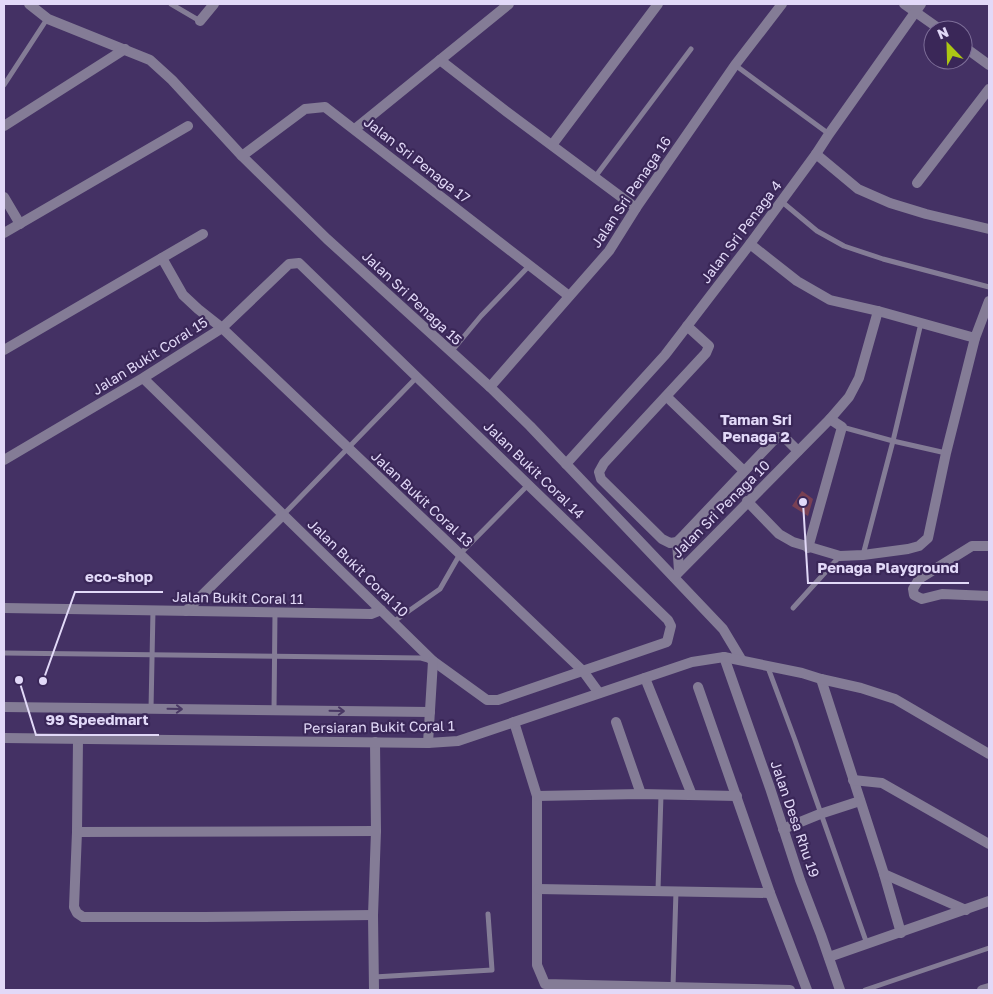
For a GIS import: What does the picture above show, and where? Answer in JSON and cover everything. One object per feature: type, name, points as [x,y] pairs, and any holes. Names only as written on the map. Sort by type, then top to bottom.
[{"type":"street","name":"Jalan Sri Penaga 15","points":[[29,4],[48,19],[150,60],[172,80],[242,156],[327,239],[530,426],[676,574],[723,629],[741,659]]},
{"type":"street","points":[[200,21],[214,4]]},
{"type":"street","points":[[355,129],[509,4]]},
{"type":"street","points":[[552,145],[658,4]]},
{"type":"street","name":"Jalan Sri Penaga 16","points":[[490,388],[609,251],[636,208],[735,65],[782,4]]},
{"type":"street","points":[[904,4],[918,8],[931,20]]},
{"type":"street","name":"Jalan Sri Penaga 4","points":[[566,464],[665,354],[687,326],[816,154],[918,8]]},
{"type":"street","points":[[4,126],[125,49]]},
{"type":"street","points":[[973,53],[989,65]]},
{"type":"street","points":[[440,60],[636,208]]},
{"type":"street","points":[[917,183],[989,89]]},
{"type":"street","name":"Jalan Sri Penaga 17","points":[[242,156],[305,109],[325,106],[569,296]]},
{"type":"street","points":[[4,233],[188,126]]},
{"type":"street","points":[[816,154],[858,189],[890,203],[989,229]]},
{"type":"street","points":[[4,197],[20,224]]},
{"type":"street","points":[[4,350],[203,234]]},
{"type":"street","points":[[750,244],[797,281],[830,300],[976,338]]},
{"type":"street","name":"Jalan Bukit Coral 13","points":[[162,258],[183,295],[222,328],[583,671],[600,693]]},
{"type":"street","name":"Jalan Bukit Coral 15","points":[[4,460],[143,378],[222,328],[289,264],[299,263]]},
{"type":"street","name":"Jalan Bukit Coral 14","points":[[299,263],[668,620],[671,626],[667,642],[583,671]]},
{"type":"street","points":[[747,502],[779,534],[808,548],[840,556],[863,555],[919,546],[928,538],[946,453],[976,338],[989,301]]},
{"type":"street","name":"Jalan Sri Penaga 10","points":[[676,574],[830,419],[849,397],[859,378],[878,311]]},
{"type":"street","points":[[687,326],[709,346],[706,353],[604,463],[599,472],[601,479],[662,539],[670,543],[677,542],[778,437],[784,438],[798,451]]},
{"type":"street","name":"Jalan Bukit Coral 10","points":[[143,378],[434,661],[487,700],[498,700],[583,671]]},
{"type":"street","points":[[667,396],[744,472]]},
{"type":"street","points":[[808,548],[842,427],[830,419]]},
{"type":"street","points":[[186,611],[283,514]]},
{"type":"street","points":[[676,574],[677,542]]},
{"type":"street","points":[[989,546],[972,546],[919,579],[913,589],[914,596],[922,599],[942,594],[989,596]]},
{"type":"street","name":"Jalan Bukit Coral 11","points":[[4,608],[371,614],[381,610]]},
{"type":"street","name":"Persiaran Bukit Coral 1","points":[[4,738],[428,743],[458,741],[692,662],[724,657],[802,673],[861,688],[895,700],[989,754]]},
{"type":"street","name":"Jalan Desa Rhu 19","points":[[724,657],[800,880],[840,990]]},
{"type":"street","points":[[428,743],[434,661]]},
{"type":"street","points":[[645,678],[692,795]]},
{"type":"street","points":[[821,679],[884,874],[900,933]]},
{"type":"street","points":[[698,687],[770,892],[807,990]]},
{"type":"street","points":[[4,707],[430,712]]},
{"type":"street","points":[[514,722],[537,796],[537,965],[546,987],[790,990]]},
{"type":"street","points":[[616,722],[641,794]]},
{"type":"street","points":[[78,740],[74,907],[77,913],[83,917],[373,915]]},
{"type":"street","points":[[374,990],[373,915],[376,831],[376,742]]},
{"type":"street","points":[[853,780],[882,783],[989,844]]},
{"type":"street","points":[[537,796],[641,794],[737,796]]},
{"type":"street","points":[[783,829],[860,801]]},
{"type":"street","points":[[77,832],[376,831]]},
{"type":"street","points":[[884,874],[966,910]]},
{"type":"street","points":[[538,889],[770,892]]},
{"type":"street","points":[[829,957],[989,901]]},
{"type":"street","points":[[982,990],[989,988]]},
{"type":"lane","points":[[171,4],[200,21]]},
{"type":"lane","points":[[4,85],[48,19]]},
{"type":"lane","points":[[595,177],[690,49]]},
{"type":"lane","points":[[735,65],[829,134]]},
{"type":"lane","points":[[781,201],[817,231],[844,246],[883,259],[989,287]]},
{"type":"lane","points":[[450,352],[481,316],[529,266]]},
{"type":"lane","points":[[863,555],[921,323]]},
{"type":"lane","points":[[283,514],[417,376]]},
{"type":"lane","points":[[842,427],[946,453]]},
{"type":"lane","points":[[393,622],[440,589],[460,554],[528,484]]},
{"type":"lane","points":[[794,608],[840,556]]},
{"type":"lane","points":[[151,709],[153,610]]},
{"type":"lane","points":[[274,710],[276,612]]},
{"type":"lane","points":[[4,653],[421,658],[434,661]]},
{"type":"lane","points":[[766,665],[868,944]]},
{"type":"lane","points":[[658,890],[661,795]]},
{"type":"lane","points":[[673,989],[676,890]]},
{"type":"lane","points":[[374,977],[492,970],[488,914]]},
{"type":"lane","points":[[865,990],[989,948]]},
{"type":"shaded area","points":[[802,491],[813,499],[808,516],[792,506]]},
{"type":"place","name":"Penaga Playground","points":[[803,502]]},
{"type":"place","name":"99 Speedmart","points":[[19,680]]},
{"type":"place","name":"eco-shop","points":[[43,681]]},
{"type":"district","name":"Taman Sri Penaga 2","points":[[756,428]]}]
